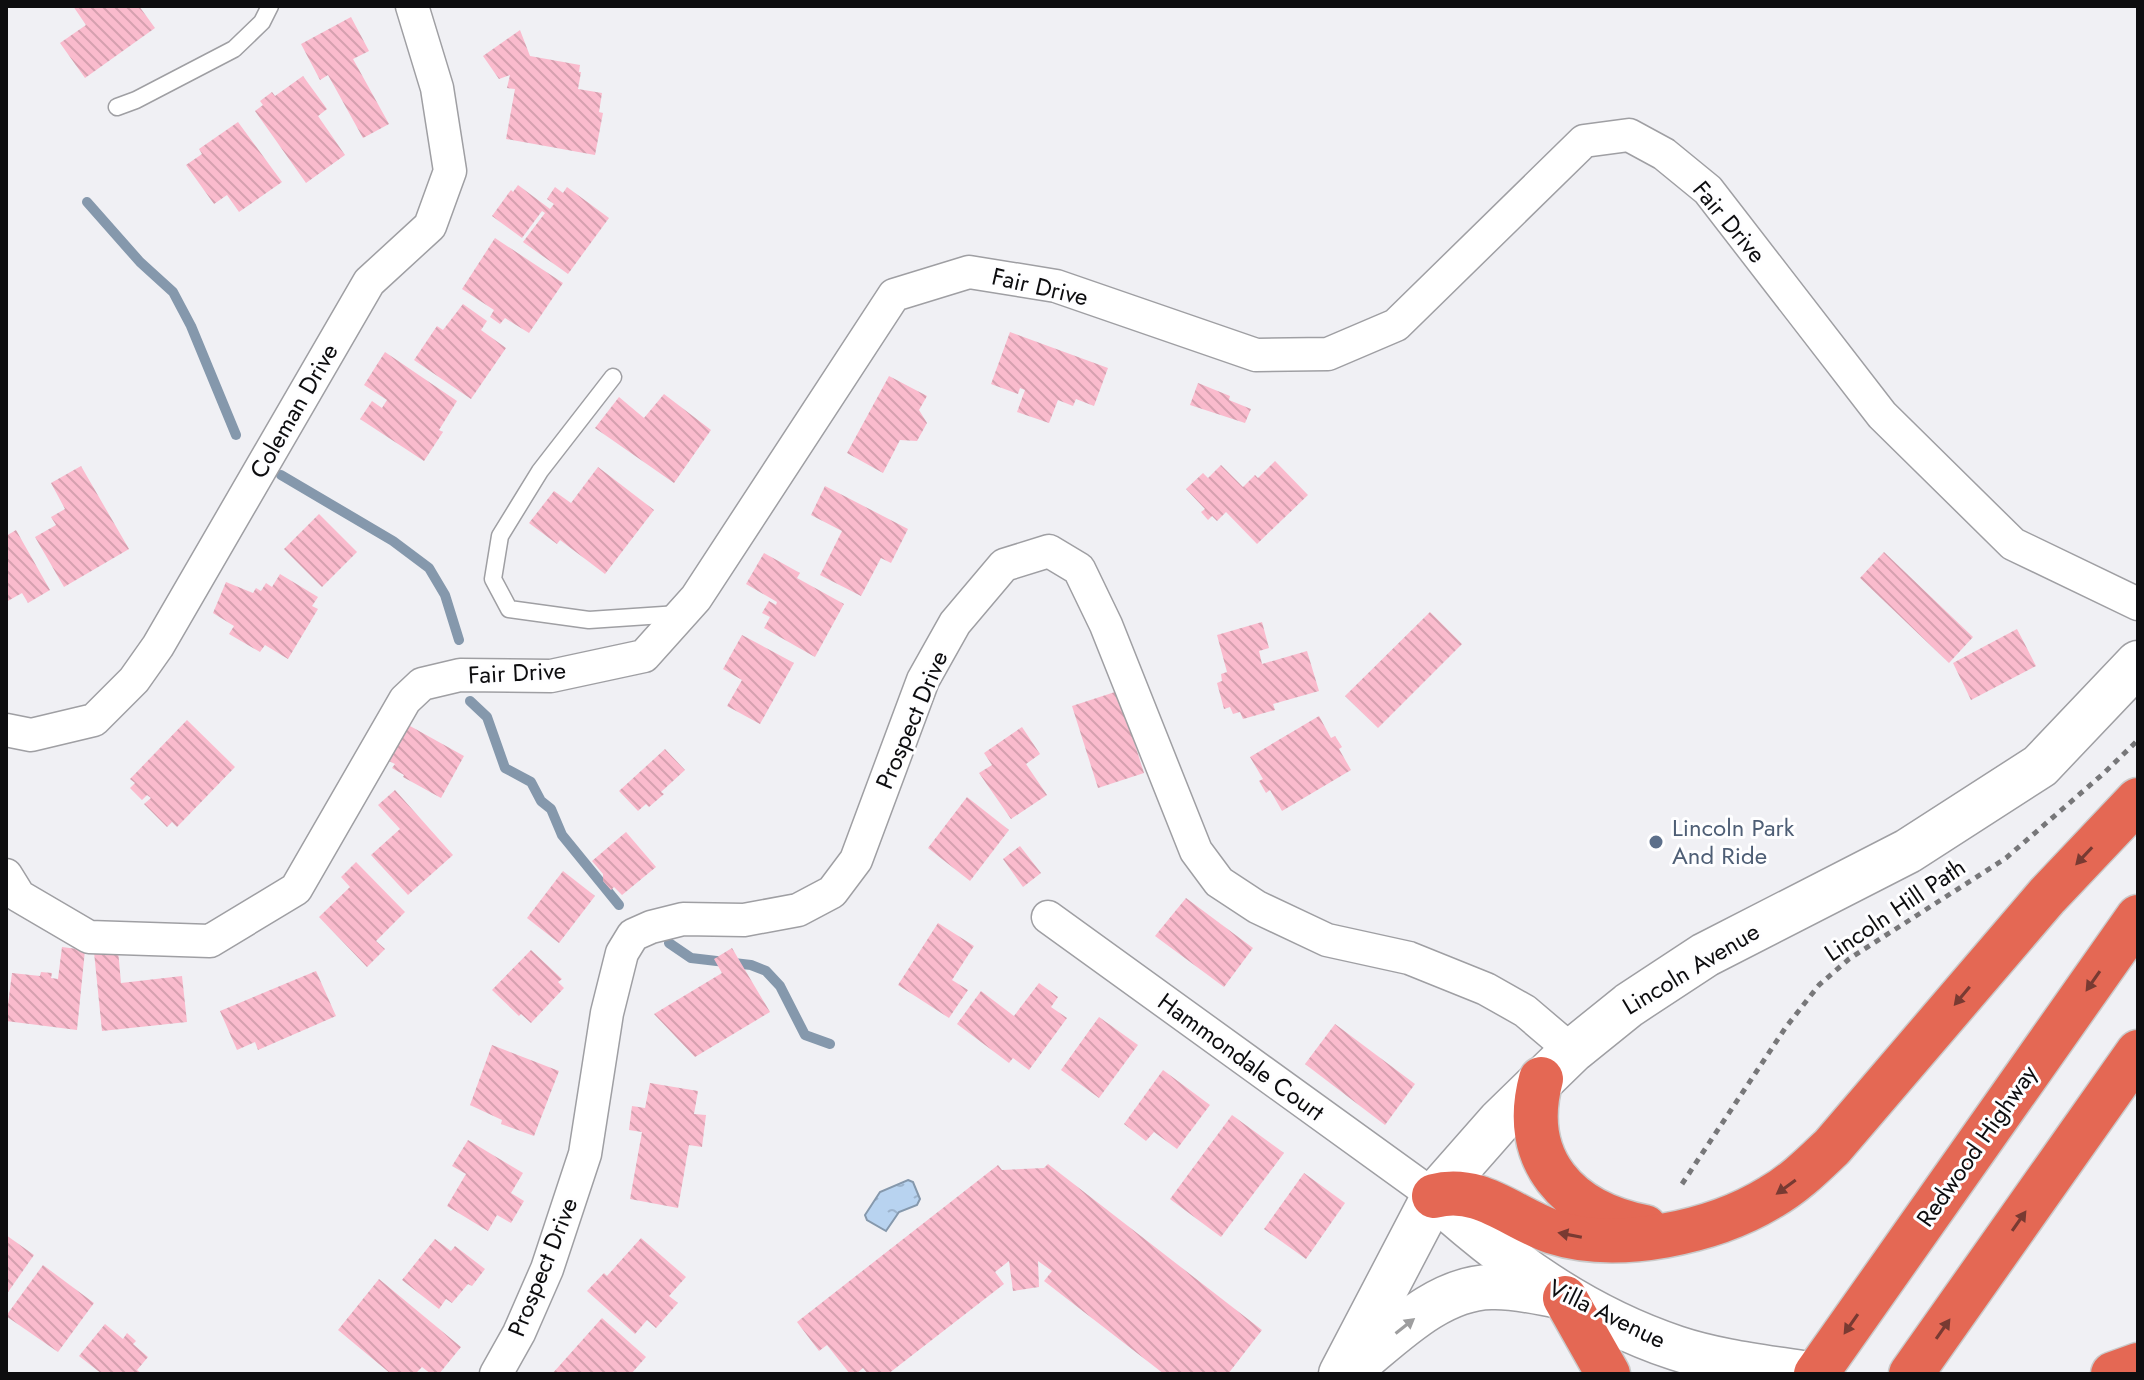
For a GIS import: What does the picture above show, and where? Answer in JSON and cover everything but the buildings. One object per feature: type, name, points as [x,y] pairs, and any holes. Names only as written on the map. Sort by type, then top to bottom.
[{"type":"highway","points":[[1434,1196],[1446,1193],[1474,1195],[1537,1225],[1576,1237],[1622,1239],[1701,1228],[1751,1209],[1794,1182],[1850,1127],[2047,896],[2138,800]]},
{"type":"highway","name":"Redwood Highway","points":[[1816,1374],[2138,917]]},
{"type":"highway","points":[[1911,1374],[2138,1052]]},
{"type":"highway","points":[[1557,1065],[1535,1110],[1539,1142],[1550,1169],[1564,1190],[1584,1206],[1606,1217],[1675,1233]]},
{"type":"highway","points":[[1565,1298],[1608,1374]]},
{"type":"highway","points":[[2113,1374],[2138,1365]]},
{"type":"main road","name":"Lincoln Avenue","points":[[1342,1374],[1434,1196],[1480,1142],[1557,1065],[1629,1005],[1705,955],[1908,851],[2040,766],[2138,663]]},
{"type":"main road","name":"Villa Avenue","points":[[1434,1196],[1497,1250],[1565,1298],[1628,1329],[1676,1348],[1727,1361],[1808,1374]]},
{"type":"main road","points":[[1342,1374],[1430,1307],[1459,1293],[1489,1286],[1565,1298]]},
{"type":"street","name":"Coleman Drive","points":[[6,730],[31,735],[94,720],[134,680],[158,646],[369,282],[430,226],[450,171],[437,88],[412,6]]},
{"type":"street","name":"Fair Drive","points":[[6,875],[19,896],[89,937],[210,941],[296,889],[405,700],[422,684],[460,675],[551,676],[644,656],[696,598],[894,295],[969,272],[1056,286],[1256,355],[1328,354],[1396,325],[1584,141],[1629,135],[1664,154],[1708,190],[1882,415],[2013,544],[2138,604]]},
{"type":"street","name":"Prospect Drive","points":[[496,1374],[519,1333],[547,1269],[585,1154],[607,1013],[622,953],[633,935],[683,919],[744,920],[798,910],[832,892],[856,860],[923,680],[955,623],[1004,565],[1049,551],[1079,569],[1106,625],[1196,851],[1219,882],[1257,907],[1327,940],[1409,958],[1486,989],[1525,1011],[1557,1065]]},
{"type":"street","name":"Hammondale Court","points":[[1048,917],[1434,1196]]},
{"type":"lane","points":[[117,107],[234,49],[262,22],[270,6]]},
{"type":"lane","points":[[613,377],[540,471],[500,536],[493,579],[509,609],[589,620],[683,613]]},
{"type":"path","name":"Lincoln Hill Path","points":[[1682,1184],[1786,1027],[1819,985],[1849,959],[2006,858],[2138,740]]},
{"type":"water","points":[[908,1180],[913,1182],[920,1199],[917,1205],[899,1212],[886,1231],[867,1220],[865,1215],[880,1192]]},
{"type":"waterway","points":[[87,202],[140,262],[173,292],[191,326],[236,435]]},
{"type":"waterway","points":[[281,475],[393,541],[429,568],[445,595],[459,640]]},
{"type":"waterway","points":[[470,701],[487,717],[505,768],[531,782],[541,801],[551,809],[562,835],[619,905]]},
{"type":"waterway","points":[[669,943],[691,958],[751,965],[766,971],[780,986],[805,1035],[830,1044]]},
{"type":"place","name":"Lincoln Park And Ride","points":[[1656,842]]}]
